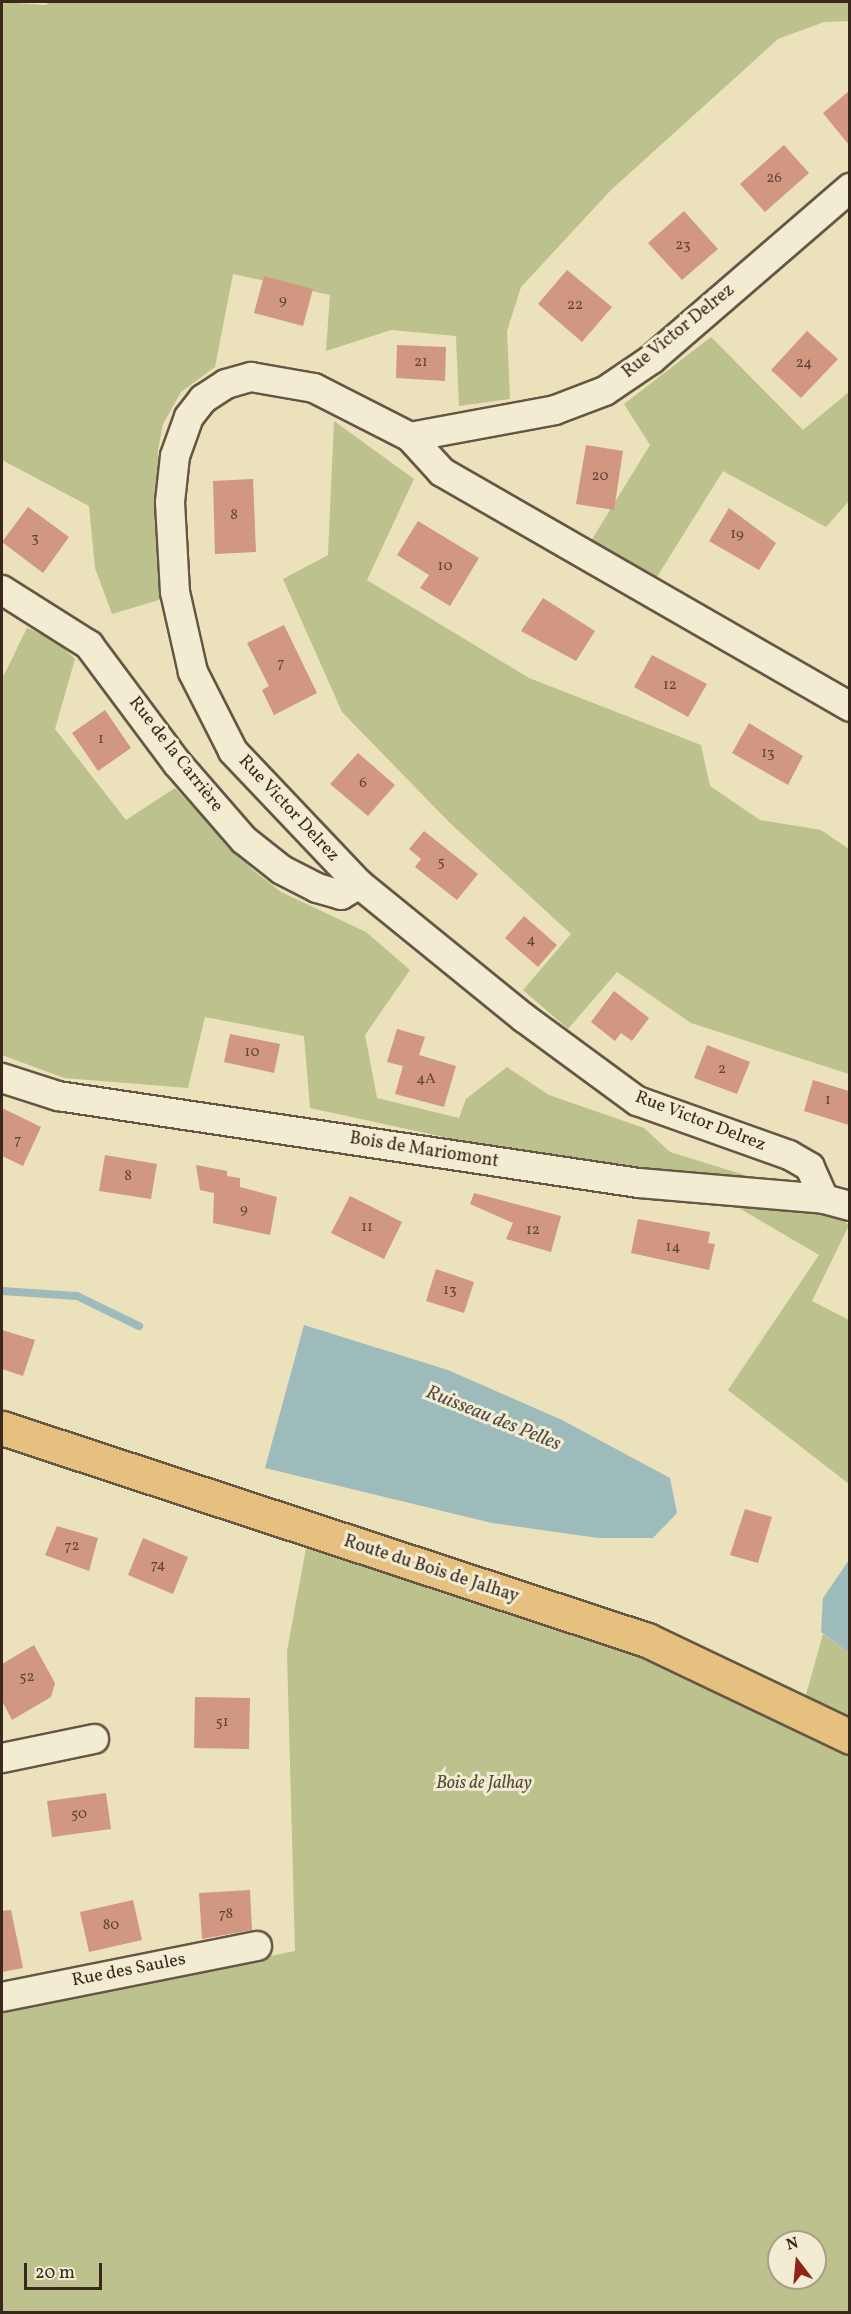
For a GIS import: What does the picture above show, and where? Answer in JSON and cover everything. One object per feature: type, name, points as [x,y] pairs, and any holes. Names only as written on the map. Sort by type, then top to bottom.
[{"type":"main road","name":"Route du Bois de Jalhay","points":[[2,1428],[647,1640],[849,1737]]},
{"type":"street","name":"Rue Victor Delrez","points":[[410,437],[555,410],[605,391],[652,359],[849,188]]},
{"type":"street","name":"Rue Victor Delrez","points":[[837,1203],[810,1167],[789,1155],[637,1101],[524,1018],[359,884],[233,751],[193,672],[175,592],[171,490],[175,456],[189,417],[202,399],[226,384],[251,377],[314,388],[410,437],[442,472],[849,707]]},
{"type":"street","name":"Rue de la Carrière","points":[[2,590],[89,645],[183,771],[244,840],[317,888],[341,895],[359,884]]},
{"type":"street","name":"Bois de Mariomont","points":[[2,1078],[58,1096],[628,1181],[837,1203]]},
{"type":"street","points":[[2,1758],[94,1738]]},
{"type":"street","name":"Rue des Saules","points":[[2,1997],[257,1946]]},
{"type":"green space","points":[[2,2],[46,5],[49,2],[849,2],[849,21],[824,22],[778,39],[611,190],[521,287],[507,331],[510,399],[459,406],[456,336],[391,330],[326,351],[330,295],[233,274],[215,367],[181,392],[163,424],[158,450],[157,562],[162,599],[112,614],[95,568],[89,506],[2,460]]},
{"type":"green space","points":[[711,337],[803,430],[849,392],[849,501],[826,527],[723,471],[655,580],[591,541],[650,445],[624,404]]},
{"type":"green space","points":[[334,421],[414,479],[367,580],[529,678],[701,745],[710,786],[760,820],[821,830],[849,849],[849,1074],[691,1023],[617,972],[568,1029],[523,990],[571,934],[450,823],[342,712],[283,579],[328,555]]},
{"type":"green space","points":[[27,628],[54,639],[75,659],[55,729],[126,820],[175,788],[253,870],[281,892],[366,932],[410,970],[365,1035],[377,1098],[459,1118],[466,1099],[507,1067],[549,1095],[644,1128],[670,1152],[803,1193],[849,1225],[812,1301],[849,1320],[849,1484],[728,1390],[819,1255],[686,1177],[467,1142],[310,1108],[304,1036],[205,1017],[188,1088],[64,1078],[2,1055],[2,679]]},
{"type":"green space","name":"Bois de Jalhay","points":[[309,1532],[802,1709],[823,1634],[849,1653],[849,2312],[2,2312],[2,2011],[295,1951],[287,1651]]},
{"type":"water","points":[[304,1325],[448,1370],[562,1420],[670,1478],[677,1513],[653,1538],[598,1538],[492,1523],[265,1468]]},
{"type":"water","points":[[849,1560],[849,1653],[821,1632],[823,1598]]},
{"type":"building","points":[[849,91],[849,145],[823,113]]},
{"type":"building","points":[[784,145],[809,173],[765,212],[740,184]]},
{"type":"building","points":[[684,211],[718,249],[682,280],[648,243]]},
{"type":"building","points":[[567,270],[612,307],[582,342],[538,304]]},
{"type":"building","points":[[264,276],[313,289],[303,326],[254,313]]},
{"type":"building","points":[[807,331],[838,359],[801,398],[771,370]]},
{"type":"building","points":[[397,345],[446,347],[445,381],[396,378]]},
{"type":"building","points":[[586,445],[623,451],[614,510],[576,504]]},
{"type":"building","points":[[253,479],[256,552],[215,554],[213,481]]},
{"type":"building","points":[[28,507],[69,537],[43,573],[2,542]]},
{"type":"building","points":[[729,508],[776,543],[759,570],[709,541]]},
{"type":"building","points":[[418,521],[479,558],[450,606],[420,588],[429,575],[397,555]]},
{"type":"building","points":[[543,598],[595,631],[576,661],[521,631]]},
{"type":"building","points":[[284,625],[317,693],[274,715],[262,690],[269,686],[247,643]]},
{"type":"building","points":[[652,655],[707,684],[688,717],[634,687]]},
{"type":"building","points":[[105,710],[131,748],[98,771],[72,733]]},
{"type":"building","points":[[749,723],[803,756],[788,785],[732,753]]},
{"type":"building","points":[[358,753],[395,785],[368,816],[330,784]]},
{"type":"building","points":[[424,831],[478,874],[457,900],[415,867],[421,859],[409,849]]},
{"type":"building","points":[[524,916],[557,945],[538,967],[505,938]]},
{"type":"building","points":[[614,991],[649,1018],[632,1041],[621,1033],[615,1041],[591,1022]]},
{"type":"building","points":[[397,1029],[425,1037],[419,1055],[456,1066],[444,1107],[395,1094],[403,1066],[387,1062]]},
{"type":"building","points":[[230,1034],[280,1044],[274,1073],[224,1062]]},
{"type":"building","points":[[707,1045],[750,1062],[737,1094],[694,1078]]},
{"type":"building","points":[[813,1080],[849,1091],[849,1125],[804,1111]]},
{"type":"building","points":[[2,1108],[41,1127],[23,1166],[2,1156]]},
{"type":"building","points":[[105,1155],[157,1164],[151,1199],[99,1191]]},
{"type":"building","points":[[196,1165],[227,1171],[227,1176],[240,1178],[240,1187],[277,1197],[270,1235],[213,1223],[214,1193],[200,1190]]},
{"type":"building","points":[[474,1193],[561,1216],[551,1252],[506,1239],[513,1223],[470,1204]]},
{"type":"building","points":[[350,1196],[402,1222],[384,1259],[331,1233]]},
{"type":"building","points":[[638,1219],[710,1232],[708,1243],[715,1244],[709,1270],[631,1253]]},
{"type":"building","points":[[436,1269],[474,1282],[464,1313],[426,1301]]},
{"type":"building","points":[[2,1330],[35,1340],[23,1376],[2,1369]]},
{"type":"building","points":[[745,1509],[772,1517],[758,1563],[730,1555]]},
{"type":"building","points":[[57,1526],[98,1538],[89,1571],[45,1555]]},
{"type":"building","points":[[143,1538],[188,1557],[173,1594],[128,1575]]},
{"type":"building","points":[[34,1645],[55,1683],[51,1697],[12,1720],[2,1701],[2,1664]]},
{"type":"building","points":[[195,1697],[250,1698],[249,1749],[194,1748]]},
{"type":"building","points":[[106,1793],[111,1829],[52,1837],[47,1801]]},
{"type":"building","points":[[250,1890],[252,1930],[202,1939],[199,1893]]},
{"type":"building","points":[[133,1900],[142,1940],[89,1952],[80,1912]]},
{"type":"building","points":[[11,1910],[23,1968],[2,1972],[2,1911]]},
{"type":"waterway","name":"Ruisseau des Pelles","points":[[2,1291],[77,1296],[139,1326]]}]
